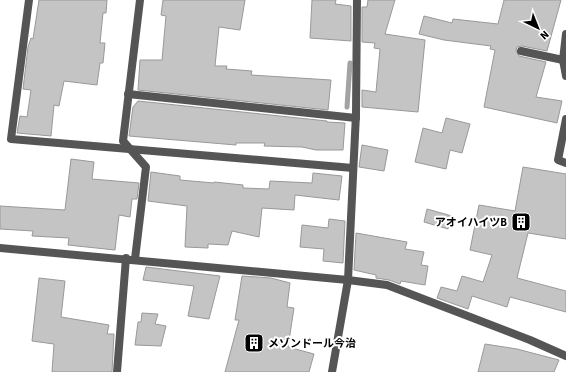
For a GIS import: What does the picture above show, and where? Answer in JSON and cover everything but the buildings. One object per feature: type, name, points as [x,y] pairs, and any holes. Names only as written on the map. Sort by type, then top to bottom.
[{"type":"street","points":[[29,0],[11,139],[353,168]]},
{"type":"street","points":[[135,259],[146,167],[123,141],[140,0]]},
{"type":"street","points":[[332,372],[348,280],[356,118],[357,0]]},
{"type":"street","points":[[566,34],[563,60],[566,76]]},
{"type":"street","points":[[521,51],[563,60]]},
{"type":"street","points":[[128,94],[356,118]]},
{"type":"street","points":[[566,119],[558,160],[566,163]]},
{"type":"street","points":[[0,248],[126,258],[348,280],[387,286],[530,340],[566,356]]},
{"type":"street","points":[[117,372],[126,258]]},
{"type":"waterway","points":[[347,107],[350,63]]},
{"type":"place","name":"アオイハイツB","points":[[521,222]]},
{"type":"place","name":"メゾンドール今治","points":[[254,343]]}]
